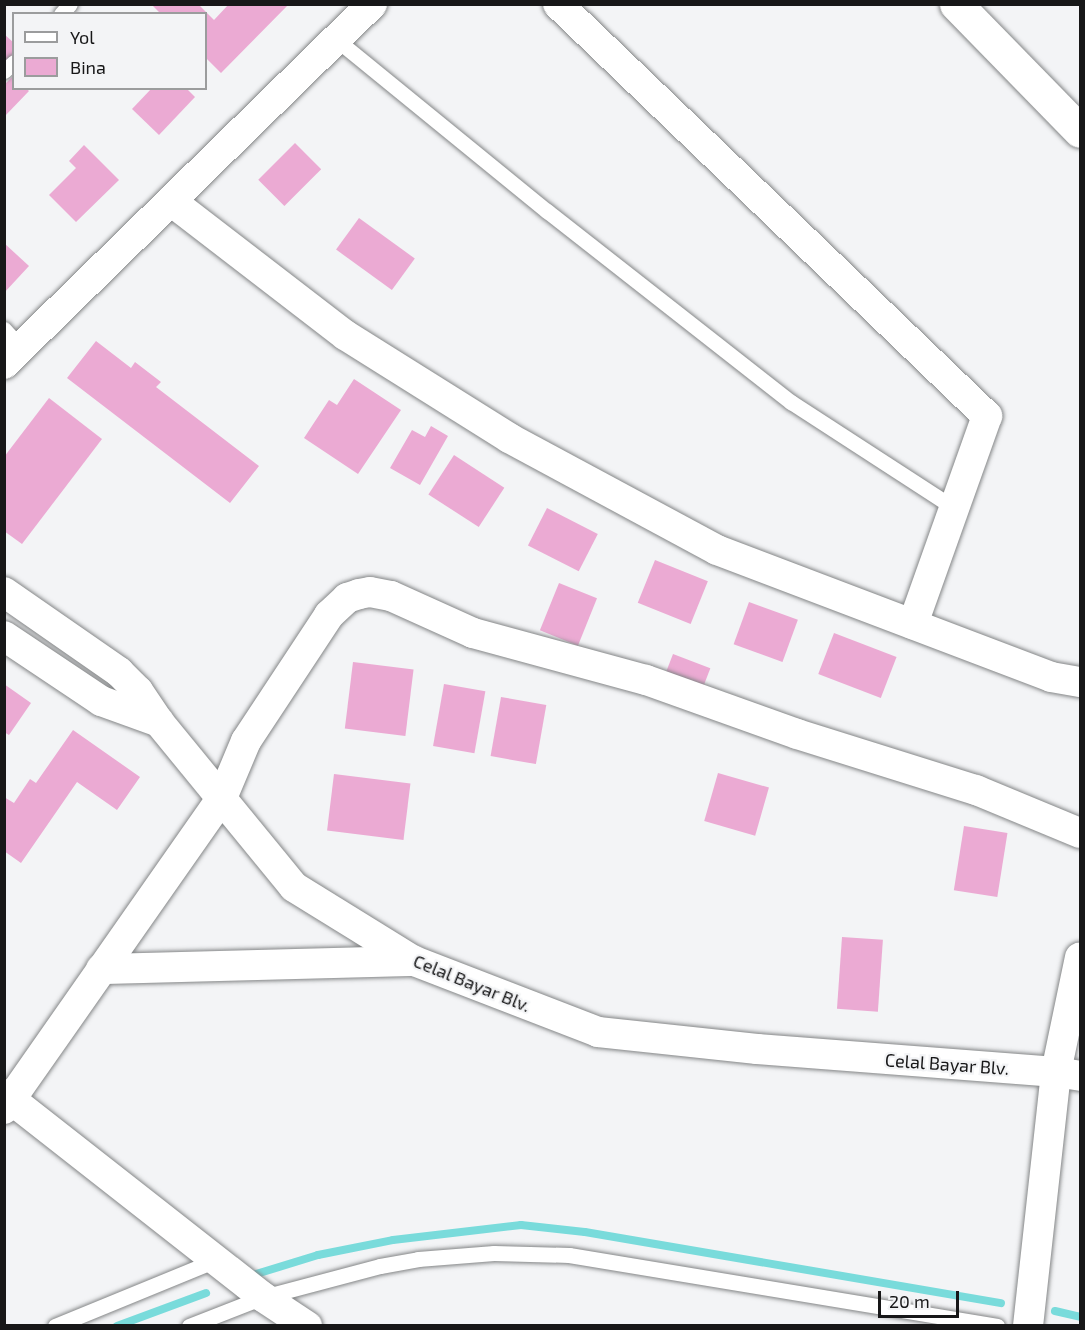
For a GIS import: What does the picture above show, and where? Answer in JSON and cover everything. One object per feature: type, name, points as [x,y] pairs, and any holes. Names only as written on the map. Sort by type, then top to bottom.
[{"type":"main road","points":[[956,4],[1080,131]]},
{"type":"street","points":[[10,347],[171,201],[372,4]]},
{"type":"street","points":[[558,4],[987,416],[913,624]]},
{"type":"street","points":[[171,201],[345,335],[508,438],[717,550],[1051,677],[1080,682]]},
{"type":"street","name":"Celal Bayar Blv.","points":[[4,592],[119,672],[138,690],[159,722],[294,886],[414,961],[598,1032],[757,1049],[1068,1074]]},
{"type":"street","points":[[307,1326],[263,1297],[7,1101],[222,798],[246,741],[329,615],[347,598],[370,592],[391,596],[473,633],[646,680],[797,734],[976,790],[1080,833]]},
{"type":"street","points":[[4,636],[101,701],[159,722]]},
{"type":"street","points":[[1028,1326],[1068,1074],[1080,957]]},
{"type":"street","points":[[101,969],[414,961]]},
{"type":"lane","points":[[337,40],[547,211],[791,402],[954,508]]},
{"type":"lane","points":[[189,1326],[263,1297],[342,1275],[418,1259],[494,1253],[569,1255],[997,1326]]},
{"type":"lane","points":[[55,1326],[216,1260]]},
{"type":"building","points":[[151,4],[198,4],[206,12],[159,12]]},
{"type":"building","points":[[229,4],[289,4],[221,73],[207,59],[207,13],[214,20]]},
{"type":"building","points":[[4,34],[12,41],[12,57],[4,64]]},
{"type":"building","points":[[12,77],[12,90],[29,91],[4,117],[4,85]]},
{"type":"building","points":[[150,90],[188,90],[195,97],[159,135],[132,109]]},
{"type":"building","points":[[295,143],[321,169],[284,206],[258,180]]},
{"type":"building","points":[[84,145],[119,180],[76,222],[49,195],[76,168],[69,161]]},
{"type":"building","points":[[359,218],[415,259],[392,290],[336,250]]},
{"type":"building","points":[[4,243],[29,266],[4,293]]},
{"type":"building","points":[[96,341],[131,368],[135,362],[161,382],[156,387],[259,466],[230,503],[67,378]]},
{"type":"building","points":[[354,379],[401,410],[358,474],[304,438],[329,400],[337,405]]},
{"type":"building","points":[[49,398],[102,439],[22,544],[4,531],[4,457]]},
{"type":"building","points":[[431,426],[448,436],[420,485],[390,468],[412,430],[425,437]]},
{"type":"building","points":[[454,455],[504,488],[479,527],[428,494]]},
{"type":"building","points":[[547,508],[598,534],[579,571],[528,545]]},
{"type":"building","points":[[655,560],[708,581],[691,624],[638,603]]},
{"type":"building","points":[[559,583],[597,598],[578,646],[540,630]]},
{"type":"building","points":[[749,602],[798,620],[782,662],[734,644]]},
{"type":"building","points":[[834,633],[897,657],[881,698],[818,674]]},
{"type":"building","points":[[673,654],[710,668],[704,686],[666,672]]},
{"type":"building","points":[[353,662],[414,669],[405,736],[345,729]]},
{"type":"building","points":[[4,684],[31,703],[9,735],[4,732]]},
{"type":"building","points":[[444,684],[485,691],[474,753],[433,746]]},
{"type":"building","points":[[501,697],[546,705],[536,764],[491,756]]},
{"type":"building","points":[[73,730],[140,777],[117,810],[77,782],[21,863],[4,851],[4,797],[14,803],[30,779],[36,783]]},
{"type":"building","points":[[718,773],[769,788],[755,836],[704,821]]},
{"type":"building","points":[[334,774],[410,783],[403,840],[327,831]]},
{"type":"building","points":[[964,826],[1007,833],[997,897],[954,890]]},
{"type":"building","points":[[842,937],[883,940],[878,1012],[837,1009]]},
{"type":"waterway","points":[[253,1275],[318,1255],[393,1240],[521,1225],[585,1232],[1001,1303]]},
{"type":"waterway","points":[[117,1326],[206,1293]]},
{"type":"waterway","points":[[1055,1311],[1080,1317]]}]
